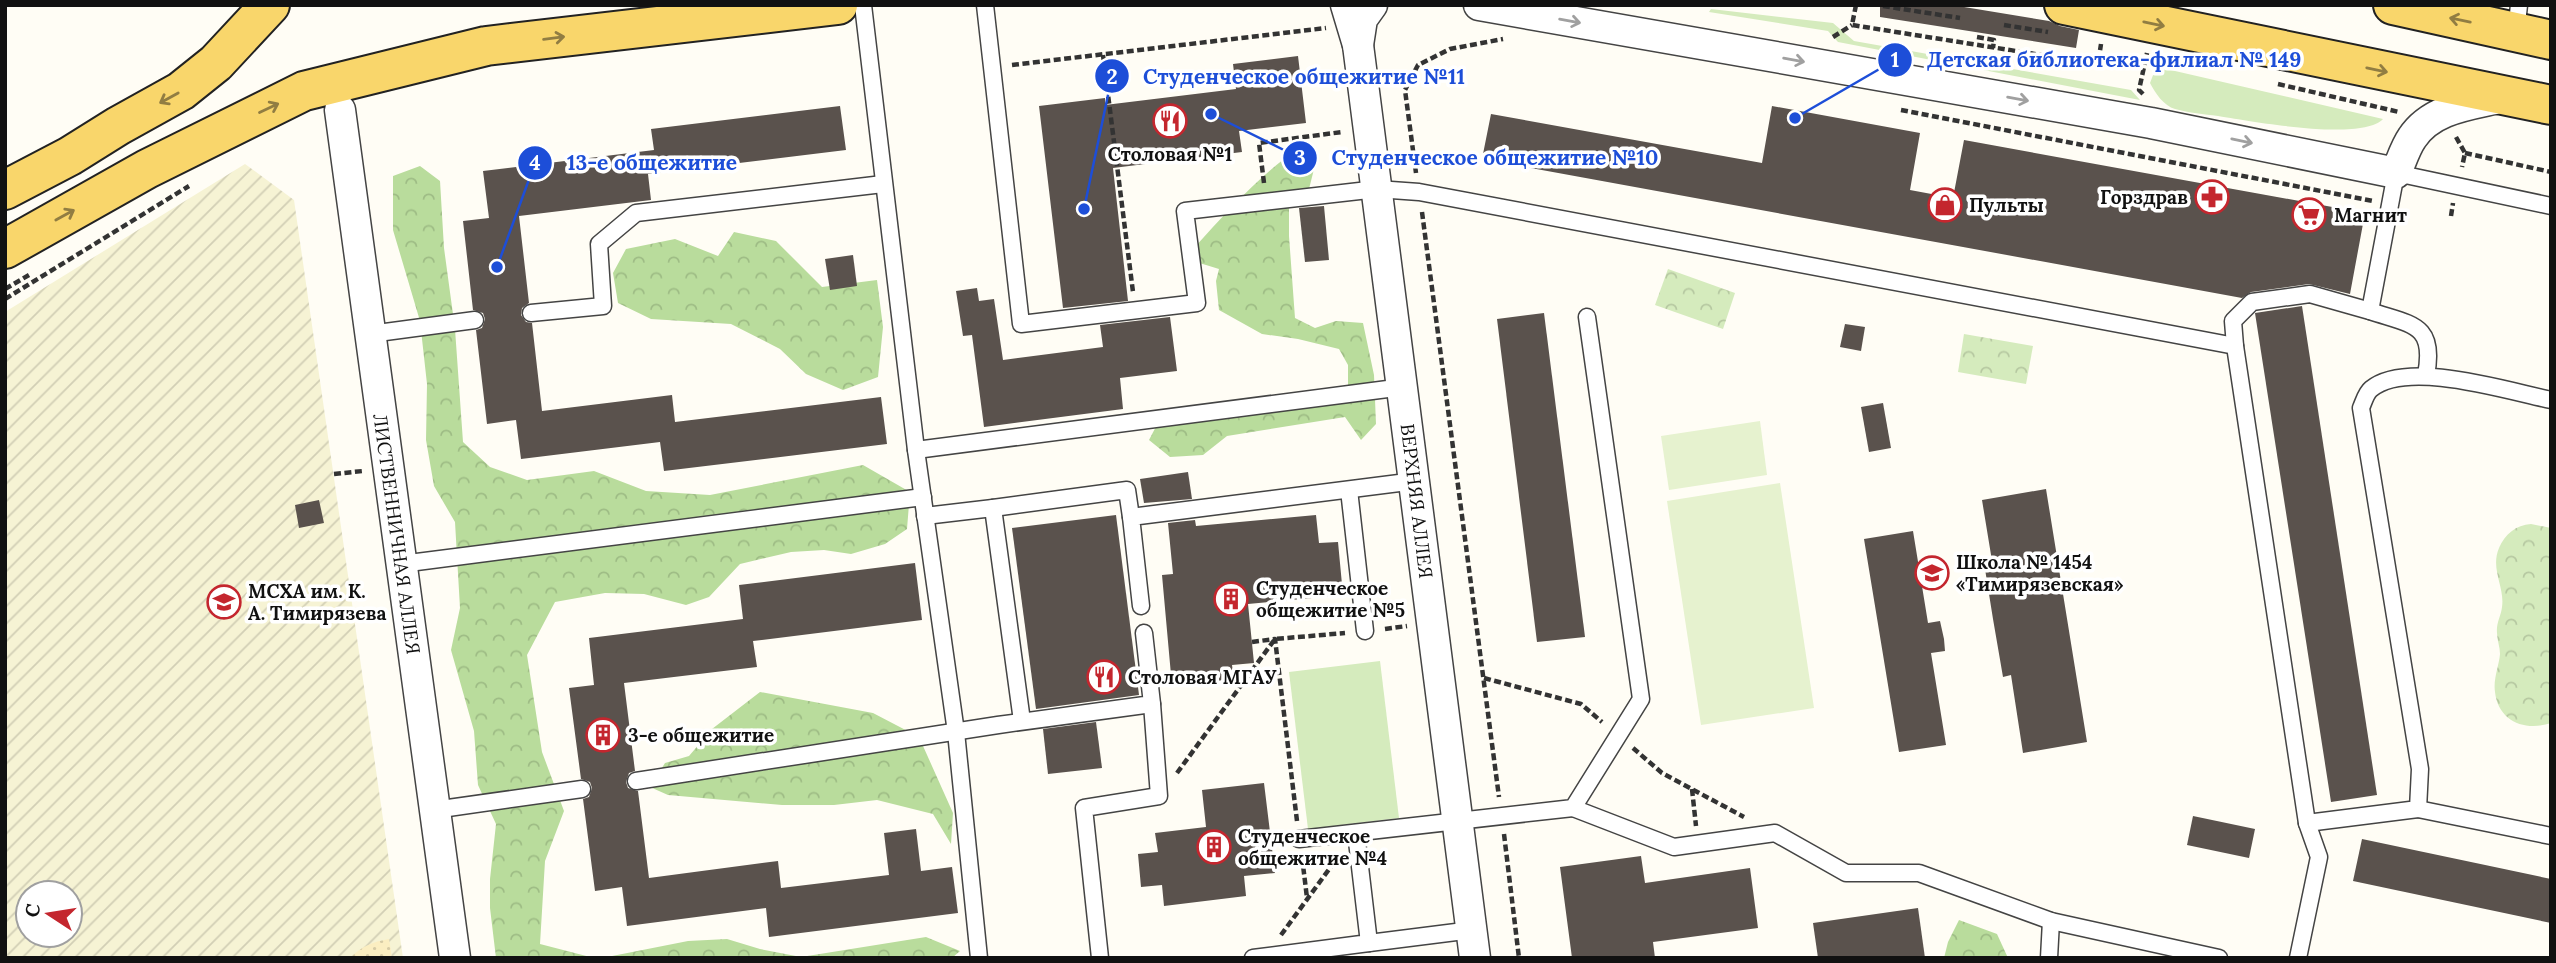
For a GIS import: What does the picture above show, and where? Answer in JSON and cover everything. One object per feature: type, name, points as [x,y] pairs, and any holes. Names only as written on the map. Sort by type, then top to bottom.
[{"type":"main road","points":[[5,190],[71,156],[181,91],[216,64],[270,5]]},
{"type":"main road","points":[[5,248],[207,137],[304,91],[486,46],[838,5]]},
{"type":"main road","points":[[2393,5],[2529,26]]},
{"type":"main road","points":[[2058,19],[2551,105]]},
{"type":"street","name":"ВЕРХНЯЯ АЛЛЕЯ","points":[[1372,5],[1362,19],[1358,44],[1474,944]]},
{"type":"street","points":[[1479,5],[2151,122],[2396,173],[2411,139],[2424,124],[2452,108],[2509,96]]},
{"type":"street","name":"ВЕРХНЯЯ АЛЛЕЯ","points":[[1338,17],[1358,44]]},
{"type":"street","name":"ЛИСТВЕННИЧНАЯ АЛЛЕЯ","points":[[341,120],[454,958]]},
{"type":"lane","points":[[863,5],[916,450],[956,732],[979,958]]},
{"type":"lane","points":[[985,5],[1021,324],[1197,303],[1185,211],[1377,189],[1419,192],[2235,346]]},
{"type":"lane","points":[[2370,311],[2396,173],[2551,206]]},
{"type":"lane","points":[[531,313],[603,306],[599,244],[636,213],[883,184]]},
{"type":"lane","points":[[2298,958],[2319,858],[2307,823],[2233,321],[2252,302],[2310,294],[2414,326],[2425,334],[2430,354],[2426,375]]},
{"type":"lane","points":[[1573,808],[1641,699],[1587,317]]},
{"type":"lane","points":[[370,334],[475,320]]},
{"type":"lane","points":[[2418,809],[2420,769],[2361,408],[2368,391],[2379,383],[2401,377],[2426,375],[2551,400]]},
{"type":"lane","points":[[916,450],[1403,387]]},
{"type":"lane","points":[[1131,517],[1415,481]]},
{"type":"lane","points":[[925,516],[1127,489],[1141,606]]},
{"type":"lane","points":[[1349,490],[1365,631]]},
{"type":"lane","points":[[401,564],[923,497]]},
{"type":"lane","points":[[993,508],[1022,722]]},
{"type":"lane","points":[[1100,958],[1084,808],[1159,796],[1144,633]]},
{"type":"lane","points":[[636,781],[1152,704]]},
{"type":"lane","points":[[434,810],[582,789]]},
{"type":"lane","points":[[1299,839],[1573,808],[1674,847],[1774,833],[1846,873],[1919,873],[2052,921],[2219,958]]},
{"type":"lane","points":[[2307,823],[2418,809],[2551,836]]},
{"type":"lane","points":[[1356,833],[1369,943]]},
{"type":"lane","points":[[2049,958],[2052,921]]},
{"type":"lane","points":[[1260,957],[1369,943],[1474,944]]},
{"type":"path","points":[[1852,25],[1856,5]]},
{"type":"path","points":[[1883,6],[1960,18]]},
{"type":"path","points":[[990,68],[1103,55],[1338,17]]},
{"type":"path","points":[[2004,25],[2058,19]]},
{"type":"path","points":[[1833,37],[1852,25],[2098,64],[2101,42]]},
{"type":"path","points":[[1511,37],[1450,49],[1418,65],[1405,90],[1519,958]]},
{"type":"path","points":[[1977,37],[1994,40],[1993,48]]},
{"type":"path","points":[[2147,98],[2139,90],[2147,53],[2160,56]]},
{"type":"path","points":[[1103,55],[1135,310]]},
{"type":"path","points":[[2266,81],[2399,112],[2457,138],[2465,153],[2551,172]]},
{"type":"path","points":[[1267,201],[1259,142],[1345,131]]},
{"type":"path","points":[[2145,156],[2390,204]]},
{"type":"path","points":[[5,299],[191,185]]},
{"type":"path","points":[[1252,642],[1433,624]]},
{"type":"path","points":[[1159,796],[1275,639]]},
{"type":"path","points":[[1275,639],[1307,898]]},
{"type":"path","points":[[1692,789],[1698,844]]},
{"type":"path","points":[[1260,957],[1356,833]]},
{"type":"shaded area","name":"МСХА им. К. А. Тимирязева","points":[[245,164],[294,200],[403,958],[5,958],[5,312]]},
{"type":"green space","points":[[1711,9],[1833,23],[1854,41],[2131,90],[2140,100],[1838,42],[1828,31],[1709,12]]},
{"type":"green space","points":[[2162,68],[2383,119],[2371,126],[2352,129],[2304,128],[2180,110],[2164,102],[2150,83],[2155,70]]},
{"type":"green space","points":[[1297,149],[1316,161],[1307,197],[1289,208],[1295,318],[1315,328],[1336,321],[1363,323],[1374,375],[1376,424],[1361,440],[1345,417],[1227,436],[1203,455],[1170,457],[1149,440],[1161,417],[1210,411],[1289,410],[1348,385],[1348,365],[1339,349],[1262,334],[1219,310],[1216,281],[1219,269],[1193,261],[1193,249],[1218,222],[1255,184]]},
{"type":"green space","points":[[420,166],[440,181],[463,442],[490,467],[527,480],[594,471],[646,491],[710,495],[863,465],[910,492],[907,529],[885,544],[851,554],[824,550],[791,552],[740,564],[709,597],[686,605],[644,594],[605,593],[555,602],[527,655],[542,752],[564,811],[545,861],[540,944],[594,958],[496,958],[490,908],[490,879],[496,824],[478,785],[474,731],[451,650],[460,608],[455,522],[434,486],[426,440],[427,384],[420,321],[393,230],[393,176]]},
{"type":"green space","points":[[734,232],[776,241],[822,287],[877,280],[883,327],[878,377],[843,390],[806,374],[780,349],[731,324],[651,319],[618,303],[613,273],[626,249],[675,239],[718,256]]},
{"type":"green space","points":[[1668,269],[1735,293],[1723,329],[1655,305]]},
{"type":"green space","points":[[1964,334],[2033,346],[2026,384],[1958,372]]},
{"type":"green space","points":[[1760,421],[1767,475],[1669,490],[1661,436]]},
{"type":"green space","points":[[1780,483],[1814,708],[1701,725],[1667,501]]},
{"type":"green space","points":[[2531,524],[2551,528],[2551,723],[2532,726],[2514,722],[2507,717],[2497,702],[2495,687],[2500,654],[2497,629],[2502,600],[2497,556],[2501,543],[2508,535],[2516,528]]},
{"type":"green space","points":[[1380,661],[1399,818],[1308,829],[1289,672]]},
{"type":"green space","points":[[760,692],[873,713],[919,737],[953,813],[951,844],[933,814],[877,800],[834,805],[782,805],[668,795],[650,787],[665,763],[689,756],[712,729]]},
{"type":"green space","points":[[1959,920],[1997,934],[2008,958],[1944,958],[1948,942]]},
{"type":"green space","points":[[926,937],[960,951],[952,958],[602,958],[688,941],[727,939],[801,957]]},
{"type":"sand","points":[[389,939],[392,958],[350,958],[368,945]]},
{"type":"building","points":[[1880,5],[1952,5],[2049,21],[2079,30],[2076,48],[1880,17]]},
{"type":"building","points":[[1298,56],[1306,123],[1239,131],[1242,152],[1113,168],[1128,301],[1063,308],[1039,106],[1105,98],[1105,105],[1236,89],[1233,64]]},
{"type":"building","points":[[840,106],[846,150],[648,174],[651,200],[519,216],[529,303],[522,308],[521,315],[526,322],[532,323],[542,411],[672,395],[675,422],[881,397],[887,444],[664,471],[660,442],[521,459],[516,420],[487,424],[476,330],[482,328],[485,319],[483,313],[473,310],[463,221],[489,218],[483,171],[654,150],[651,129]]},
{"type":"building","points":[[1772,106],[1920,133],[1910,190],[1953,198],[1964,140],[2365,213],[2350,294],[2309,284],[2251,292],[2242,298],[1482,159],[1491,114],[1762,163]]},
{"type":"building","points":[[1324,206],[1329,260],[1305,262],[1299,208]]},
{"type":"building","points":[[853,255],[857,286],[830,290],[825,259]]},
{"type":"building","points":[[977,288],[979,301],[994,299],[1003,360],[1103,347],[1100,325],[1170,317],[1177,371],[1120,378],[1123,409],[984,427],[972,335],[963,336],[956,291]]},
{"type":"building","points":[[2302,306],[2377,795],[2331,802],[2255,313]]},
{"type":"building","points":[[1544,313],[1585,637],[1537,642],[1497,319]]},
{"type":"building","points":[[1845,324],[1865,327],[1861,351],[1840,347]]},
{"type":"building","points":[[1883,403],[1891,448],[1869,452],[1861,407]]},
{"type":"building","points":[[1188,472],[1192,499],[1144,503],[1140,479]]},
{"type":"building","points":[[2046,489],[2087,742],[2023,753],[2011,675],[2003,677],[1993,619],[1985,569],[1993,567],[1982,500]]},
{"type":"building","points":[[319,500],[324,523],[299,528],[295,505]]},
{"type":"building","points":[[1116,515],[1139,695],[1036,709],[1012,528]]},
{"type":"building","name":"Студенческое общежитие №5","points":[[1316,515],[1319,543],[1338,542],[1343,595],[1248,604],[1254,663],[1232,665],[1234,680],[1172,686],[1162,575],[1173,574],[1168,523],[1195,520],[1196,526]]},
{"type":"building","points":[[1913,531],[1928,623],[1940,621],[1944,639],[1945,651],[1931,653],[1946,745],[1899,752],[1864,539]]},
{"type":"building","name":"3-е общежитие","points":[[915,563],[922,620],[753,641],[757,667],[624,683],[635,771],[629,773],[626,782],[628,788],[638,791],[649,878],[778,861],[781,888],[889,875],[884,833],[916,829],[921,871],[952,867],[958,913],[769,937],[766,908],[627,926],[622,887],[595,891],[583,799],[589,797],[592,788],[590,782],[581,779],[569,688],[594,685],[589,638],[743,619],[739,585]]},
{"type":"building","points":[[1096,722],[1102,768],[1048,774],[1043,729]]},
{"type":"building","name":"Студенческое общежитие №4","points":[[1264,783],[1275,873],[1244,876],[1246,896],[1164,906],[1162,885],[1141,887],[1138,854],[1158,852],[1155,833],[1206,827],[1202,790]]},
{"type":"building","points":[[2193,816],[2255,829],[2249,858],[2187,845]]},
{"type":"building","points":[[2362,839],[2551,879],[2551,923],[2353,881]]},
{"type":"building","points":[[1641,856],[1645,883],[1750,868],[1758,928],[1653,942],[1655,958],[1572,958],[1560,867]]},
{"type":"building","points":[[1918,908],[1925,958],[1818,958],[1813,923]]},
{"type":"place","name":"Студенческое общежитие №10","points":[[1211,114]]},
{"type":"place","name":"Детская библиотека-филиал № 149","points":[[1795,118]]},
{"type":"place","name":"Столовая №1","points":[[1170,121]]},
{"type":"place","name":"Горздрав","points":[[2212,197]]},
{"type":"place","name":"Пульты","points":[[1945,205]]},
{"type":"place","name":"Студенческое общежитие №11","points":[[1084,209]]},
{"type":"place","name":"Магнит","points":[[2309,215]]},
{"type":"place","name":"13-е общежитие","points":[[497,267]]},
{"type":"place","name":"Школа № 1454 «Тимирязевская»","points":[[1932,573]]},
{"type":"place","name":"Студенческое общежитие №5","points":[[1231,599]]},
{"type":"place","name":"МСХА им. К. А. Тимирязева","points":[[224,602]]},
{"type":"place","name":"Столовая МГАУ","points":[[1104,677]]},
{"type":"place","name":"3-е общежитие","points":[[603,735]]},
{"type":"place","name":"Студенческое общежитие №4","points":[[1214,847]]}]
